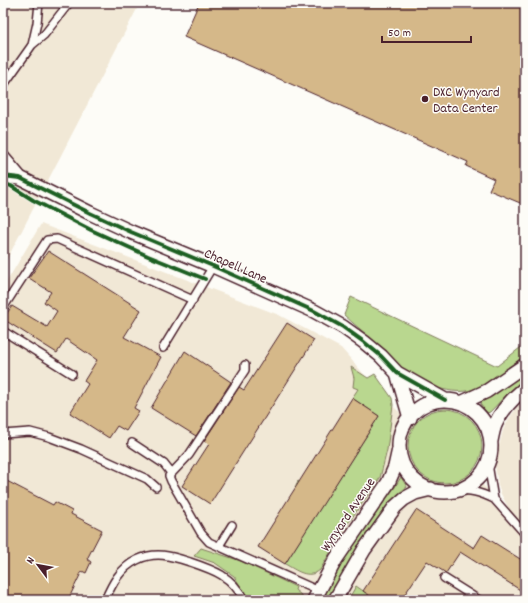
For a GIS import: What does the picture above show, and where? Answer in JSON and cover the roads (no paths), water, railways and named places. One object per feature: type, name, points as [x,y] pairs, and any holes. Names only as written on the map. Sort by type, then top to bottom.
[{"type":"street","name":"Chapell Lane","points":[[3,158],[20,178]]},
{"type":"street","name":"Chapell Lane","points":[[3,176],[20,178],[138,235],[213,266],[314,311],[343,327],[375,352],[397,373],[446,400]]},
{"type":"street","points":[[461,403],[487,391],[525,365]]},
{"type":"street","points":[[397,373],[410,418]]},
{"type":"street","points":[[491,441],[495,426],[502,414],[511,402],[525,388]]},
{"type":"street","name":"Wynyard Avenue","points":[[316,595],[336,559],[388,483],[395,467],[402,430],[419,408],[432,402],[446,400],[461,403],[482,417],[486,424],[491,441],[490,457],[477,479],[470,484],[455,490],[443,491],[431,489],[418,482],[408,472],[402,459],[400,444]]},
{"type":"street","name":"Wynyard Avenue","points":[[335,600],[364,550],[395,507],[404,499],[415,493],[431,489]]},
{"type":"lane","points":[[32,45],[37,23],[39,3]]},
{"type":"lane","points":[[3,86],[32,45],[44,35],[69,3]]},
{"type":"lane","points":[[3,308],[47,240],[51,239],[57,239],[193,300]]},
{"type":"lane","points":[[163,348],[213,266]]},
{"type":"lane","points":[[3,331],[72,374]]},
{"type":"lane","points":[[245,365],[245,370],[189,455],[169,476],[200,533],[209,542],[316,595]]},
{"type":"lane","points":[[3,434],[30,432],[49,437],[147,479],[156,487]]},
{"type":"lane","points":[[132,443],[164,464],[171,473]]},
{"type":"lane","points":[[490,457],[488,464],[494,499]]},
{"type":"lane","points":[[455,490],[480,492],[494,499],[525,534]]},
{"type":"lane","points":[[219,546],[232,525]]},
{"type":"lane","points":[[104,600],[115,579],[126,567],[136,560],[150,555],[160,554],[171,556],[213,570],[225,577],[236,587],[244,600]]},
{"type":"lane","points":[[444,578],[479,600]]},
{"type":"place","name":"DXC Wynyard Data Center","points":[[425,99]]}]
